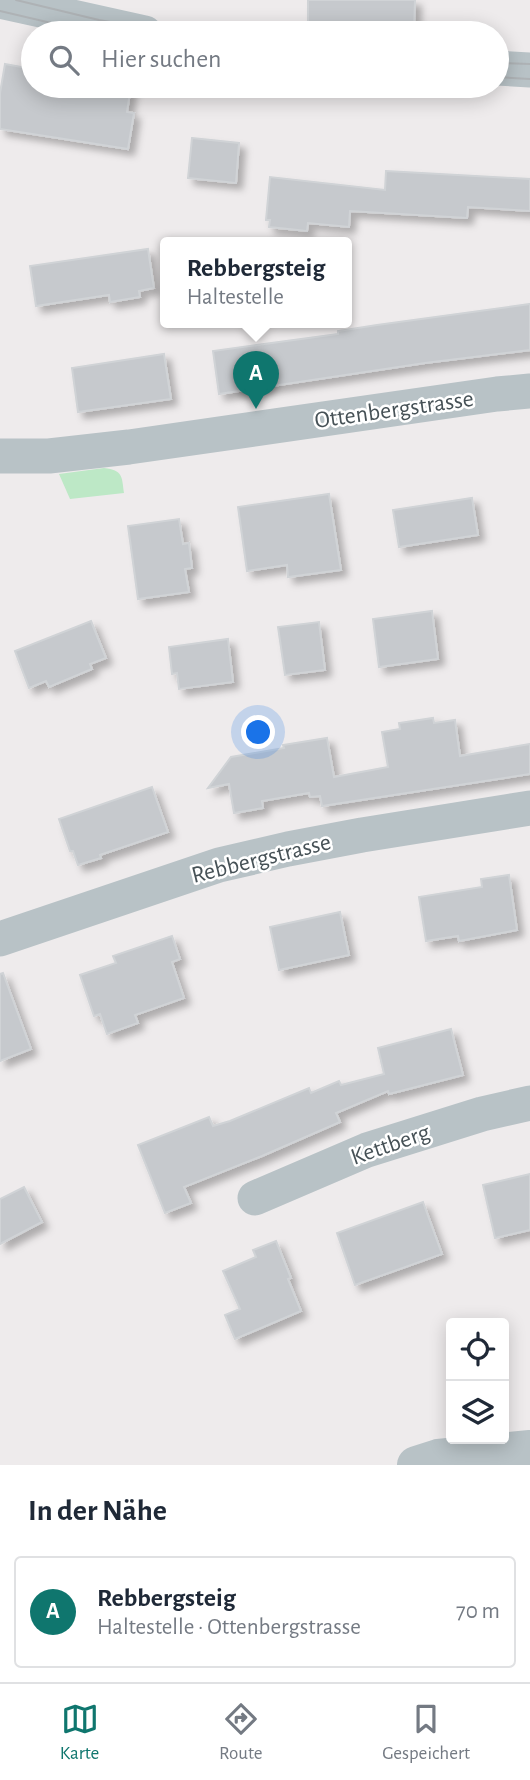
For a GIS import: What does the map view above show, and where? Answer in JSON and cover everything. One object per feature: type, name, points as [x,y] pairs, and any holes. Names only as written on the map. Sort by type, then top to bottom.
[{"type":"street","points":[[0,1],[91,21]]},
{"type":"street","points":[[509,69],[530,70]]},
{"type":"street","name":"Ottenbergstrasse","points":[[0,456],[49,456],[129,447],[530,391]]},
{"type":"street","name":"Rebbergstrasse","points":[[0,939],[219,865],[362,835],[530,808]]},
{"type":"street","name":"Kettberg","points":[[255,1198],[367,1150],[530,1102]]},
{"type":"street","points":[[430,1463],[530,1449]]},
{"type":"green space","points":[[104,468],[115,470],[120,475],[124,493],[70,499],[59,474]]},
{"type":"building","points":[[308,0],[415,0],[414,21],[308,21]]},
{"type":"building","points":[[5,64],[21,67],[21,98],[129,98],[127,112],[134,113],[128,149],[0,129],[0,93]]},
{"type":"building","points":[[192,138],[239,143],[236,183],[188,178]]},
{"type":"building","points":[[386,171],[530,179],[530,211],[468,207],[467,218],[350,211],[349,227],[308,223],[307,231],[269,227],[270,220],[266,220],[270,177],[385,190]]},
{"type":"building","points":[[148,249],[154,288],[139,291],[140,297],[110,302],[109,295],[36,306],[30,266]]},
{"type":"building","points":[[530,304],[530,350],[219,394],[213,351]]},
{"type":"building","points":[[164,354],[171,399],[78,412],[72,368]]},
{"type":"building","points":[[329,494],[341,570],[288,577],[287,565],[247,571],[238,507]]},
{"type":"building","points":[[472,498],[478,535],[399,547],[393,510]]},
{"type":"building","points":[[179,519],[183,544],[189,543],[192,568],[185,569],[189,592],[138,599],[128,526]]},
{"type":"building","points":[[432,611],[438,659],[379,667],[373,619]]},
{"type":"building","points":[[91,621],[106,658],[90,664],[92,669],[49,687],[46,681],[29,688],[15,651]]},
{"type":"building","points":[[319,622],[325,670],[285,675],[278,627]]},
{"type":"building","points":[[228,639],[233,682],[179,689],[177,673],[172,674],[169,647]]},
{"type":"building","points":[[433,718],[434,723],[455,720],[460,756],[530,744],[530,774],[322,806],[320,796],[310,797],[309,793],[262,801],[263,808],[234,813],[229,784],[208,788],[231,757],[327,738],[334,777],[388,767],[382,732],[400,729],[399,723]]},
{"type":"building","points":[[152,787],[168,832],[78,865],[59,819]]},
{"type":"building","points":[[509,875],[517,930],[459,941],[458,936],[426,941],[419,897],[482,887],[481,879]]},
{"type":"building","points":[[340,912],[349,955],[279,970],[270,927]]},
{"type":"building","points":[[172,936],[180,959],[172,962],[184,998],[135,1015],[138,1023],[107,1034],[100,1014],[94,1016],[80,975],[116,963],[113,956]]},
{"type":"building","points":[[3,973],[31,1049],[0,1061],[0,974]]},
{"type":"building","points":[[451,1029],[463,1075],[389,1094],[388,1091],[336,1113],[340,1122],[184,1187],[191,1203],[165,1213],[138,1145],[209,1117],[213,1126],[230,1121],[309,1088],[311,1093],[339,1081],[341,1085],[384,1074],[378,1048]]},
{"type":"building","points":[[530,1174],[530,1230],[495,1238],[483,1185]]},
{"type":"building","points":[[24,1187],[42,1222],[0,1244],[0,1199]]},
{"type":"building","points":[[423,1202],[442,1254],[355,1285],[337,1233]]},
{"type":"building","points":[[276,1241],[301,1311],[235,1339],[225,1315],[240,1309],[223,1271],[256,1257],[253,1250]]},
{"type":"tram line","points":[[16,0],[105,21]]},
{"type":"tram line","points":[[0,11],[43,21]]},
{"type":"tram line","points":[[509,63],[530,64]]},
{"type":"tram line","points":[[509,78],[530,79]]},
{"type":"place","name":"Rebbergsteig","points":[[256,409]]}]
